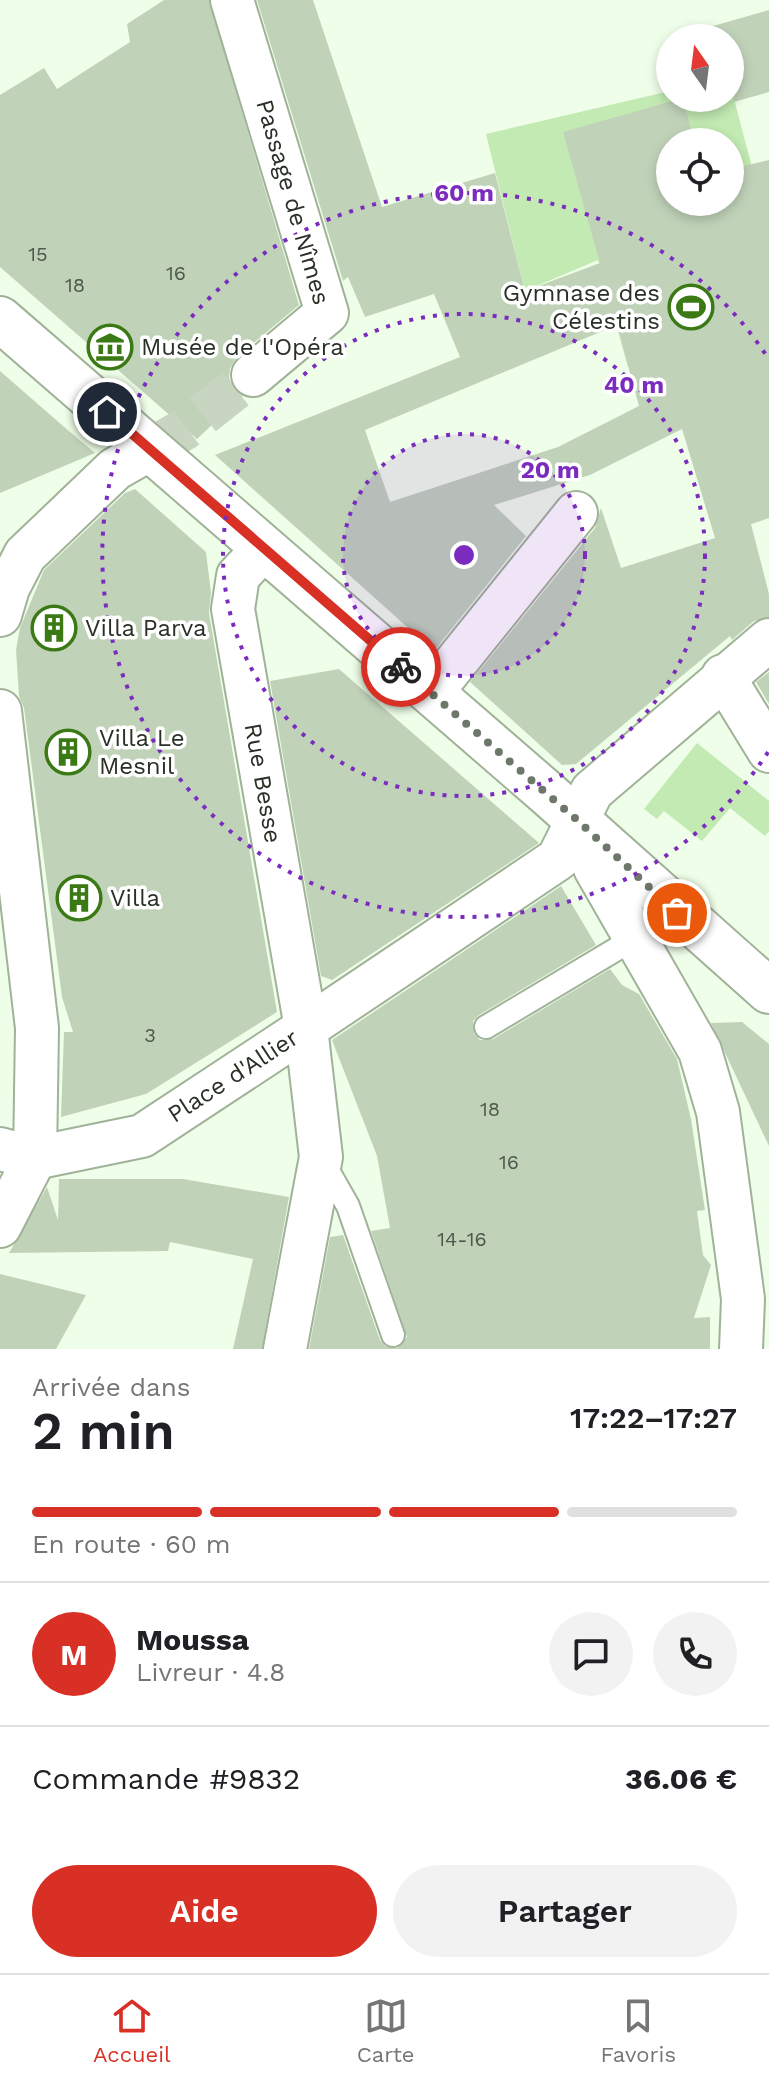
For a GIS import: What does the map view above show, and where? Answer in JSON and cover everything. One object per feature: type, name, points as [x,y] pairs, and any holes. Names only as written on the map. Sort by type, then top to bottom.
[{"type":"street","name":"Passage de Nîmes","points":[[232,0],[327,313],[253,375]]},
{"type":"street","points":[[0,319],[576,819],[677,913],[763,987]]},
{"type":"street","points":[[0,615],[8,588],[25,555],[115,469],[150,449]]},
{"type":"street","points":[[431,693],[576,513]]},
{"type":"street","name":"Rue Besse","points":[[264,548],[238,576],[233,609],[306,1028]]},
{"type":"street","points":[[306,1028],[558,859],[592,791],[723,676],[769,640]]},
{"type":"street","points":[[723,676],[769,751]]},
{"type":"street","points":[[0,711],[36,997],[18,1154],[0,1226]]},
{"type":"street","points":[[576,819],[595,868],[700,1051],[718,1112],[743,1299],[741,1349]]},
{"type":"street","name":"Place d'Allier","points":[[18,1154],[142,1136],[306,1028],[321,1157],[285,1349]]},
{"type":"lane","points":[[486,1027],[677,913]]},
{"type":"lane","points":[[321,1157],[348,1206],[393,1335]]},
{"type":"green space","name":"Gymnase des Célestins","points":[[656,94],[656,112],[737,112],[742,128],[656,128],[656,216],[744,216],[744,137],[769,231],[769,518],[751,524],[701,347],[628,367],[598,260],[525,291],[486,134]]},
{"type":"green space","points":[[697,743],[769,801],[769,831],[765,836],[730,808],[702,841],[664,811],[657,819],[644,809]]},
{"type":"building","points":[[164,0],[209,0],[299,305],[237,357],[230,368],[229,378],[234,390],[243,396],[197,439],[0,267],[0,95],[44,68],[57,89],[130,42],[127,24]]},
{"type":"building","points":[[257,0],[313,0],[382,207],[495,173],[525,291],[600,263],[563,132],[656,106],[656,112],[686,112],[690,128],[656,128],[656,216],[744,216],[744,166],[769,160],[769,518],[751,524],[769,594],[769,617],[754,621],[732,640],[730,636],[576,764],[562,765],[470,682],[595,528],[601,508],[621,568],[715,538],[682,429],[590,475],[494,505],[526,536],[434,651],[215,455],[460,357],[434,294],[365,317],[348,277],[343,281]],"holes":[[[617,325],[639,406],[558,447],[390,502],[365,430]]]},
{"type":"building","points":[[769,10],[769,92],[744,99],[744,24],[720,24]]},
{"type":"building","points":[[0,371],[63,426],[95,453],[0,493]]},
{"type":"building","points":[[135,489],[206,552],[211,593],[209,613],[277,1012],[146,1094],[61,1117],[64,1032],[73,1032],[62,997],[24,708],[19,696],[16,650],[20,628],[44,570],[125,493]]},
{"type":"building","points":[[339,669],[539,843],[332,980],[321,976],[270,681]]},
{"type":"building","points":[[769,672],[769,704],[756,682]]},
{"type":"building","points":[[561,886],[596,945],[479,1015],[473,1021],[474,1033],[480,1040],[493,1039],[610,969],[622,985],[639,994],[677,1059],[691,1119],[705,1210],[697,1211],[703,1255],[711,1265],[694,1318],[710,1317],[710,1349],[309,1349],[330,1237],[343,1235],[380,1340],[385,1346],[397,1348],[407,1337],[371,1231],[390,1228],[377,1156],[332,1040]]},
{"type":"building","points":[[742,1022],[769,1044],[769,1146],[711,1023]]},
{"type":"building","points":[[59,1179],[183,1179],[289,1197],[262,1349],[233,1349],[253,1259],[170,1242],[168,1251],[9,1253],[47,1187],[58,1220]]},
{"type":"building","points":[[0,1274],[86,1295],[56,1349],[0,1349]]},
{"type":"tunnel","points":[[150,449],[185,429],[253,375]]},
{"type":"way so far","points":[[401,667],[576,819],[677,913]]},
{"type":"place","name":"Gymnase des Célestins","points":[[691,307]]},
{"type":"place","name":"Musée de l'Opéra","points":[[110,347]]},
{"type":"place","name":"Villa Parva","points":[[54,628]]},
{"type":"place","name":"Villa Le Mesnil","points":[[68,752]]},
{"type":"place","name":"Villa","points":[[79,898]]},
{"type":"route","points":[[107,412],[401,667]]}]
